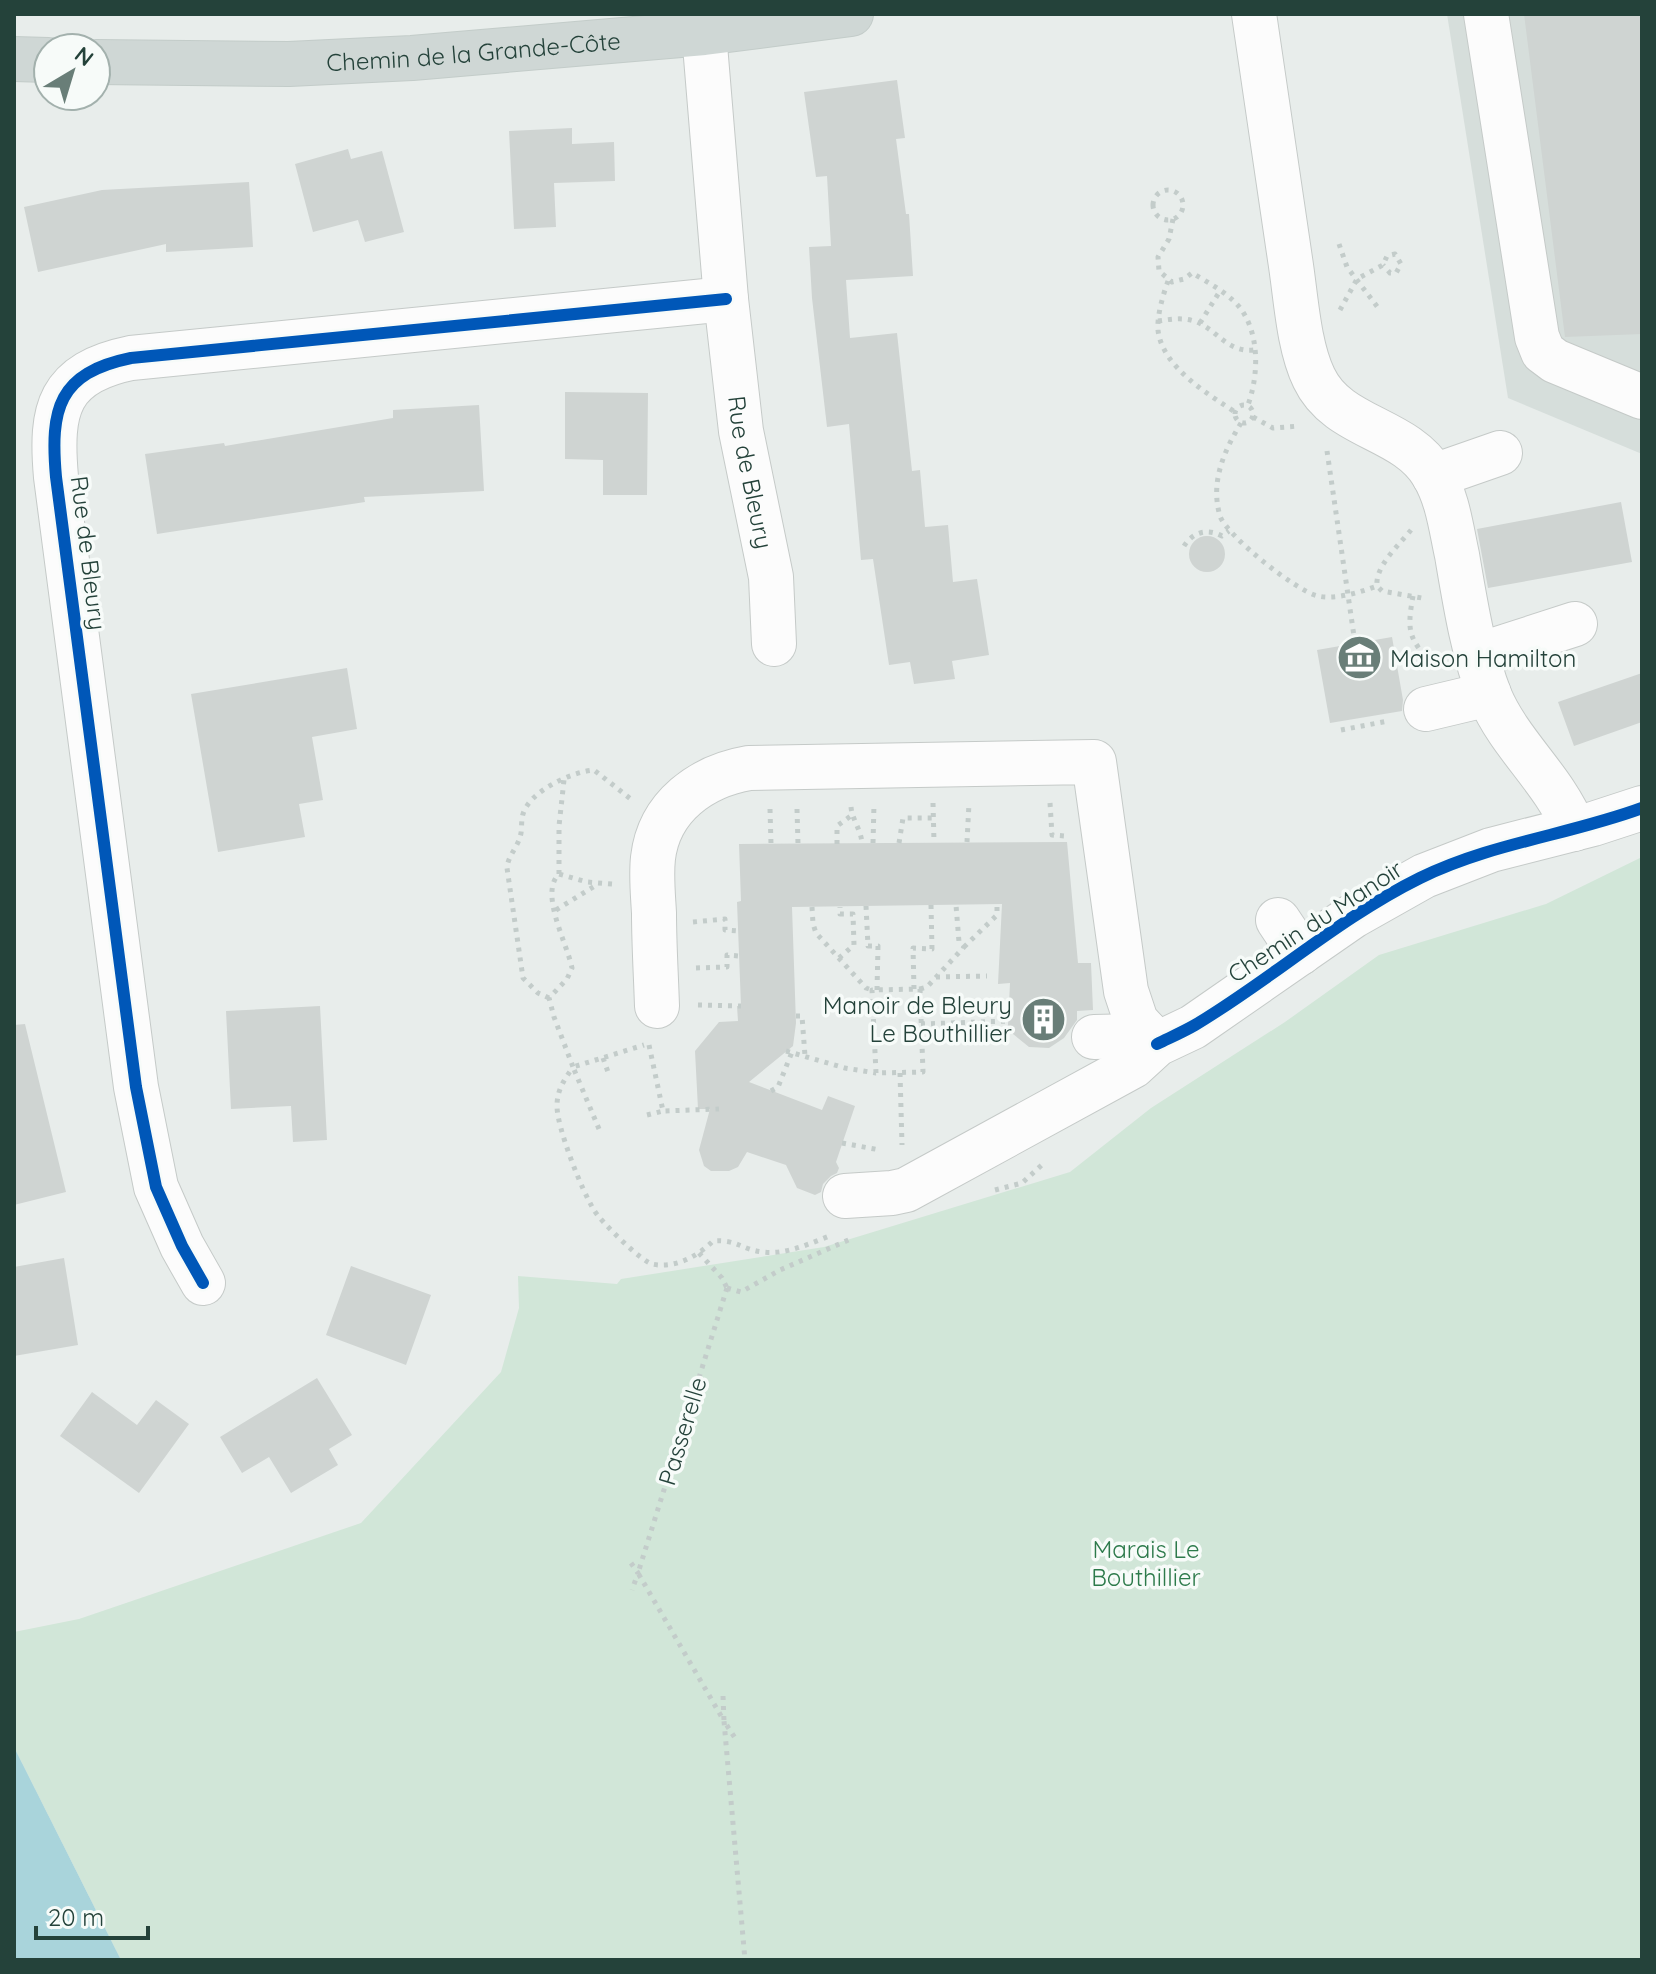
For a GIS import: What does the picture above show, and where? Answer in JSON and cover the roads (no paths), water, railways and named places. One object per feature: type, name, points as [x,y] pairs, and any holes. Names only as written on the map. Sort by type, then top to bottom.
[{"type":"main road","name":"Chemin de la Grande-Côte","points":[[112,62],[329,63],[704,33],[851,14]]},
{"type":"street","points":[[1254,14],[1300,322],[1313,377],[1340,410],[1410,448],[1423,459],[1434,476],[1449,518],[1484,675],[1517,745],[1562,802],[1574,829]]},
{"type":"street","points":[[1486,14],[1537,337],[1543,352],[1555,361],[1642,397]]},
{"type":"street","name":"Rue de Bleury","points":[[704,33],[726,299],[750,483],[771,577],[774,644]]},
{"type":"street","name":"Rue de Bleury","points":[[203,1283],[182,1246],[156,1187],[136,1087],[56,477],[54,422],[58,408],[80,378],[92,369],[131,358],[726,299]]},
{"type":"street","points":[[1434,476],[1500,453]]},
{"type":"street","points":[[1419,700],[1484,675],[1575,624]]},
{"type":"street","points":[[651,1027],[654,848],[678,804],[711,778],[727,771],[749,768],[1094,762],[1126,991],[1136,1021],[1151,1038]]},
{"type":"street","name":"Chemin du Manoir","points":[[1151,1038],[1193,1027],[1289,936],[1353,916],[1424,876],[1491,850],[1642,808]]},
{"type":"street","points":[[1094,1037],[1151,1038]]},
{"type":"street","points":[[841,1214],[906,1190],[1133,1066],[1151,1038]]},
{"type":"water","points":[[14,1747],[121,1960],[14,1960]]},
{"type":"place","name":"Maison Hamilton","points":[[1359,658]]},
{"type":"place","name":"Manoir de Bleury Le Bouthillier","points":[[1043,1019]]},
{"type":"park label","name":"Marais Le Bouthillier","points":[[1146,1563]]}]
